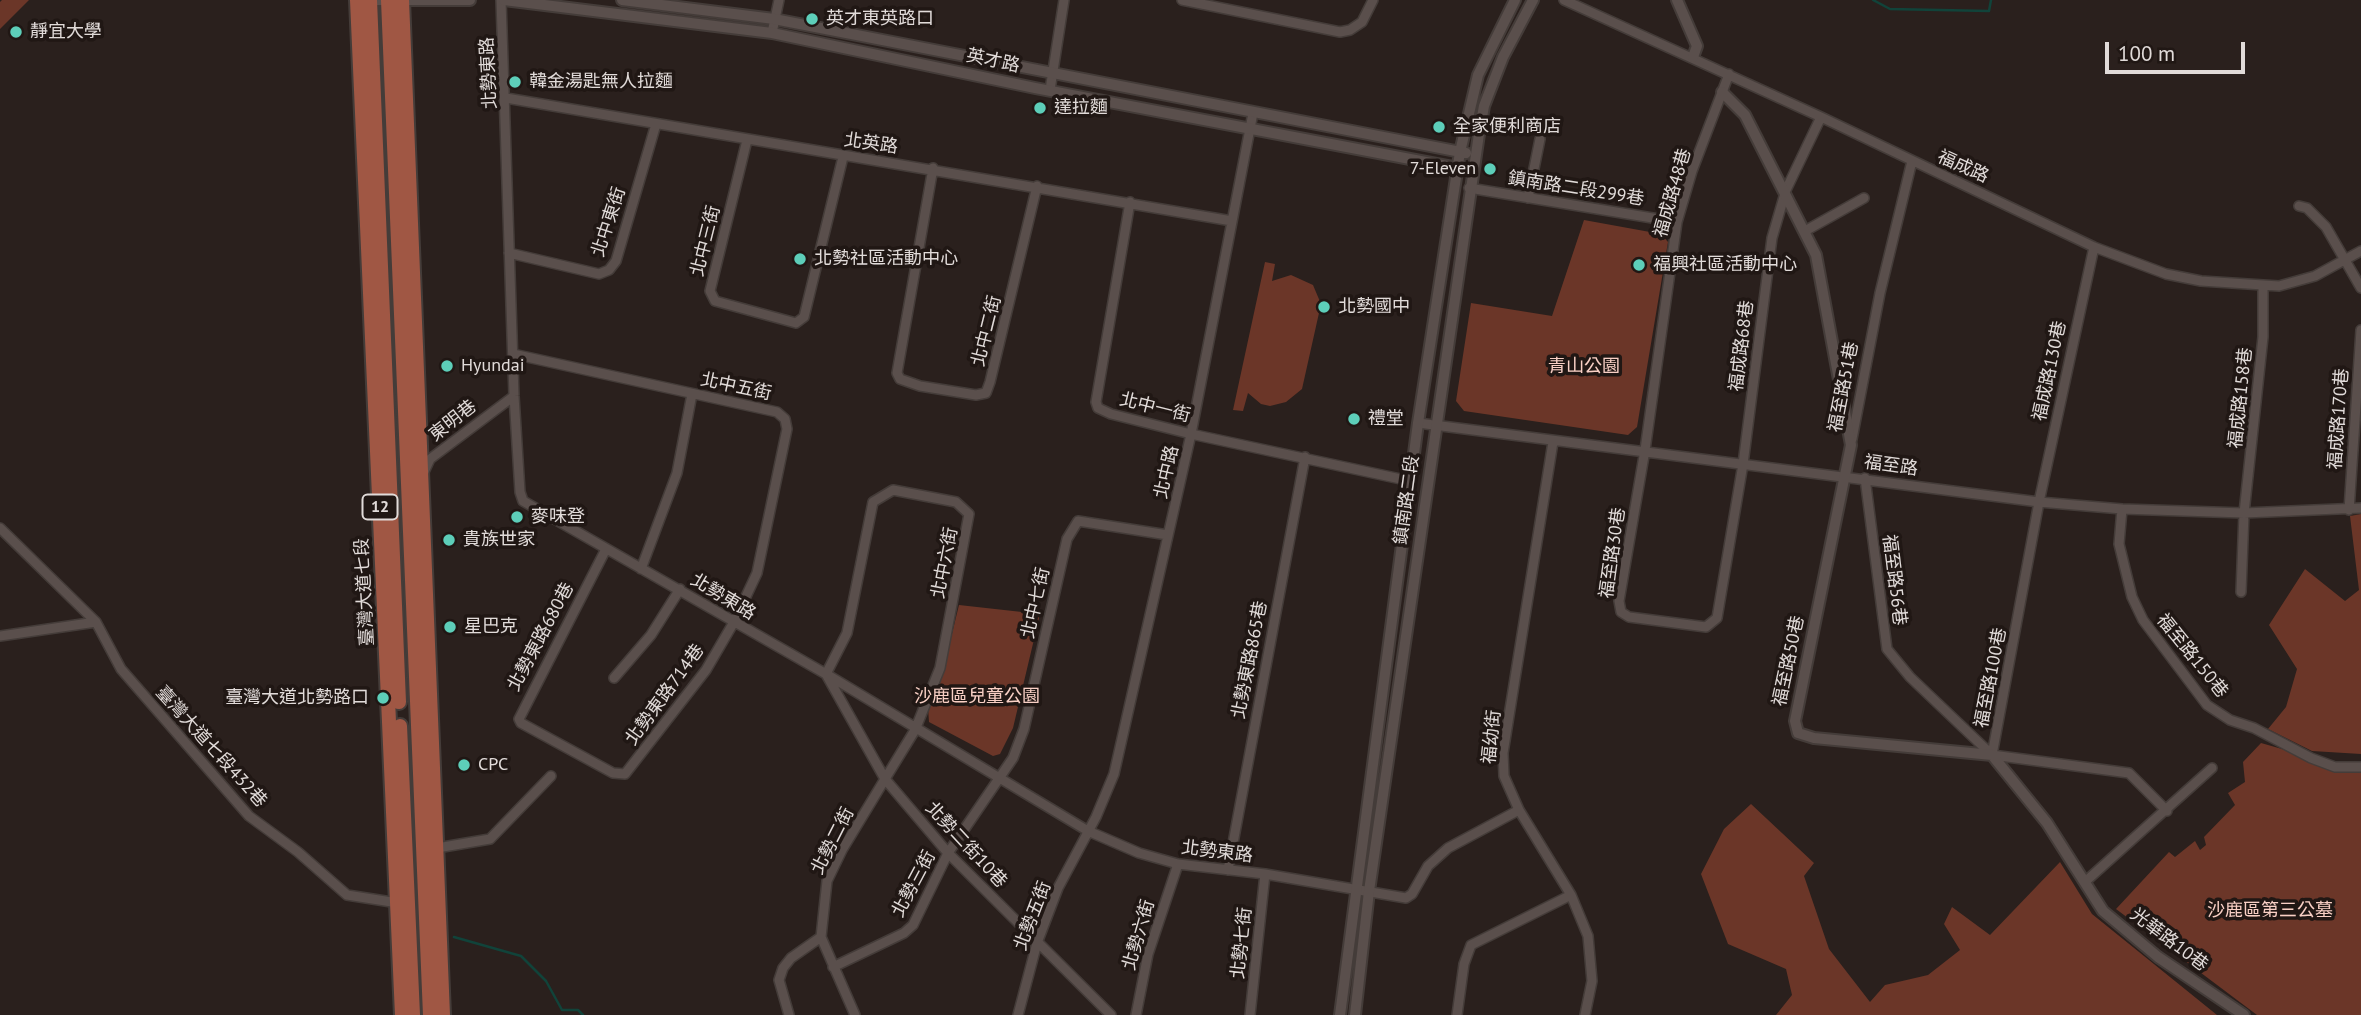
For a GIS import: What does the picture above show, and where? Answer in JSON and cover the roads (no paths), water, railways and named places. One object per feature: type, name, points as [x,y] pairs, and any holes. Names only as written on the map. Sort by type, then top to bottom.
[{"type":"main road","name":"臺灣大道七段","points":[[366,0],[402,1015]]},
{"type":"main road","name":"12","points":[[395,1],[430,1015]]},
{"type":"main road","name":"12","points":[[413,479],[436,848],[443,1015]]},
{"type":"main road","name":"臺灣大道七段","points":[[384,481],[413,1015]]},
{"type":"street","points":[[366,0],[470,0]]},
{"type":"street","name":"英才路","points":[[503,0],[772,33],[1050,90],[1473,170]]},
{"type":"street","name":"北勢東路","points":[[503,0],[514,396],[520,492],[523,501],[826,674],[915,730],[1088,831],[1139,853],[1178,864],[1265,874],[1406,898],[1412,894],[1428,866],[1448,848],[1519,810]]},
{"type":"street","name":"英才路","points":[[622,0],[774,19],[1475,155]]},
{"type":"street","points":[[772,33],[779,0]]},
{"type":"street","points":[[1050,90],[1064,0]]},
{"type":"street","points":[[1182,0],[1208,2],[1339,32],[1358,26],[1373,0]]},
{"type":"street","name":"鎮南路二段","points":[[1340,1015],[1410,481],[1457,168],[1478,75],[1515,0]]},
{"type":"street","name":"鎮南路二段","points":[[1355,1015],[1369,891],[1469,188],[1489,92],[1503,57],[1532,0]]},
{"type":"street","name":"福成路","points":[[1564,0],[1693,57],[2094,247],[2166,274],[2263,286],[2295,283],[2361,251]]},
{"type":"street","points":[[1677,0],[1697,46],[1693,57]]},
{"type":"street","name":"福成路48巷","points":[[1645,450],[1677,222],[1729,74]]},
{"type":"street","name":"福至路51巷","points":[[1722,92],[1745,115],[1786,190],[1816,255],[1851,445]]},
{"type":"street","name":"北英路","points":[[506,98],[843,157],[933,168],[1232,221]]},
{"type":"street","name":"北中路","points":[[1088,831],[1114,774],[1191,434],[1253,113]]},
{"type":"street","name":"福成路68巷","points":[[1743,464],[1772,238],[1786,190],[1821,117]]},
{"type":"street","name":"北中東街","points":[[509,253],[599,274],[609,270],[616,261],[656,124]]},
{"type":"street","points":[[1528,198],[1539,139]]},
{"type":"street","name":"北中三街","points":[[747,140],[710,290],[715,301],[796,323],[804,317],[843,157]]},
{"type":"street","name":"福至路51巷","points":[[1851,445],[1880,293],[1912,161]]},
{"type":"street","name":"北中二街","points":[[933,168],[897,373],[900,379],[976,395],[986,393],[990,382],[1037,186]]},
{"type":"street","name":"鎮南路二段299巷","points":[[1469,188],[1677,222]]},
{"type":"street","points":[[1805,231],[1864,198]]},
{"type":"street","name":"北中一街","points":[[1130,202],[1096,402],[1098,408],[1111,414],[1191,434],[1410,481]]},
{"type":"street","points":[[2299,206],[2317,216],[2347,260],[2361,288]]},
{"type":"street","name":"福成路130巷","points":[[2039,502],[2094,247]]},
{"type":"street","name":"福成路158巷","points":[[2241,592],[2244,513],[2263,337],[2263,286]]},
{"type":"street","name":"福成路170巷","points":[[2349,510],[2361,330]]},
{"type":"street","name":"北中五街","points":[[513,354],[777,412],[785,419],[787,429],[757,573],[734,622]]},
{"type":"street","points":[[641,569],[677,473],[692,394]]},
{"type":"street","name":"東明巷","points":[[413,479],[430,459],[514,396]]},
{"type":"street","name":"福至路","points":[[1418,424],[1846,475],[2039,502],[2122,509],[2244,513],[2361,508]]},
{"type":"street","name":"福幼街","points":[[1553,442],[1503,753],[1504,776],[1519,810],[1571,895],[1588,936],[1592,981],[1585,1015]]},
{"type":"street","name":"福至路50巷","points":[[1851,445],[1795,721],[1798,733],[1814,738],[1992,755]]},
{"type":"street","name":"福至路30巷","points":[[1645,450],[1619,601],[1621,612],[1629,617],[1656,622],[1706,627],[1717,618],[1743,464]]},
{"type":"street","name":"北勢東路865巷","points":[[1228,870],[1305,457]]},
{"type":"street","name":"福至路56巷","points":[[1865,478],[1887,649],[1910,677],[1992,755]]},
{"type":"street","points":[[384,481],[413,479]]},
{"type":"street","name":"北中六街","points":[[826,674],[847,633],[873,502],[893,489],[956,502],[969,514],[967,537],[940,668],[915,730]]},
{"type":"street","name":"福至路100巷","points":[[2039,502],[1992,755],[2129,774],[2167,811]]},
{"type":"street","name":"福至路150巷","points":[[2122,509],[2119,544],[2132,597],[2143,620],[2207,705],[2230,720],[2254,728],[2311,758],[2335,767],[2361,767]]},
{"type":"street","name":"北中七街","points":[[1000,780],[1013,758],[1024,729],[1067,539],[1073,528],[1078,521],[1168,535]]},
{"type":"street","name":"臺灣大道七段432巷","points":[[0,528],[96,622],[121,669],[249,816],[298,852],[346,895],[398,903]]},
{"type":"street","name":"北勢東路680巷","points":[[606,549],[519,719],[521,723],[613,773]]},
{"type":"street","points":[[614,678],[651,635],[680,589]]},
{"type":"street","points":[[0,636],[96,622]]},
{"type":"street","name":"北勢東路714巷","points":[[613,773],[625,774],[638,760],[706,670],[734,622]]},
{"type":"street","name":"北勢二街10巷","points":[[826,674],[886,779],[948,853],[1111,1015]]},
{"type":"street","name":"北勢二街","points":[[855,1015],[821,937],[827,881],[842,849],[915,730]]},
{"type":"street","name":"光華路10巷","points":[[1992,755],[2047,823],[2103,911],[2158,957],[2244,1015]]},
{"type":"street","points":[[2086,881],[2212,768]]},
{"type":"street","points":[[436,848],[490,839],[551,776]]},
{"type":"street","name":"北勢三街","points":[[833,967],[904,933],[913,925],[948,853],[1000,780]]},
{"type":"street","name":"北勢五街","points":[[1018,1015],[1037,943],[1058,888],[1088,831]]},
{"type":"street","name":"北勢六街","points":[[1136,1015],[1148,954],[1178,864]]},
{"type":"street","name":"北勢七街","points":[[1250,1015],[1265,874]]},
{"type":"street","points":[[1457,1015],[1464,964],[1471,945],[1571,895]]},
{"type":"street","points":[[789,1015],[779,980],[783,968],[791,958],[821,937]]},
{"type":"waterway","points":[[1873,0],[1890,9],[1989,11],[1991,0]]},
{"type":"waterway","points":[[454,937],[521,956],[546,981],[562,1010],[578,1010],[583,1015]]},
{"type":"place","name":"英才東英路口","points":[[812,19]]},
{"type":"place","name":"靜宜大學","points":[[16,32]]},
{"type":"place","name":"韓金湯匙無人拉麵","points":[[515,82]]},
{"type":"place","name":"達拉麵","points":[[1040,108]]},
{"type":"place","name":"全家便利商店","points":[[1439,127]]},
{"type":"place","name":"7-Eleven","points":[[1490,169]]},
{"type":"place","name":"北勢社區活動中心","points":[[800,259]]},
{"type":"place","name":"福興社區活動中心","points":[[1639,265]]},
{"type":"place","name":"北勢國中","points":[[1324,307]]},
{"type":"place","name":"Hyundai","points":[[447,366]]},
{"type":"place","name":"禮堂","points":[[1354,419]]},
{"type":"place","name":"麥味登","points":[[517,517]]},
{"type":"place","name":"貴族世家","points":[[449,540]]},
{"type":"place","name":"星巴克","points":[[450,627]]},
{"type":"place","name":"臺灣大道北勢路口","points":[[383,698]]},
{"type":"place","name":"CPC","points":[[464,765]]},
{"type":"park label","name":"青山公園","points":[[1584,367]]},
{"type":"park label","name":"沙鹿區兒童公園","points":[[977,697]]},
{"type":"park label","name":"沙鹿區第三公墓","points":[[2270,911]]}]
